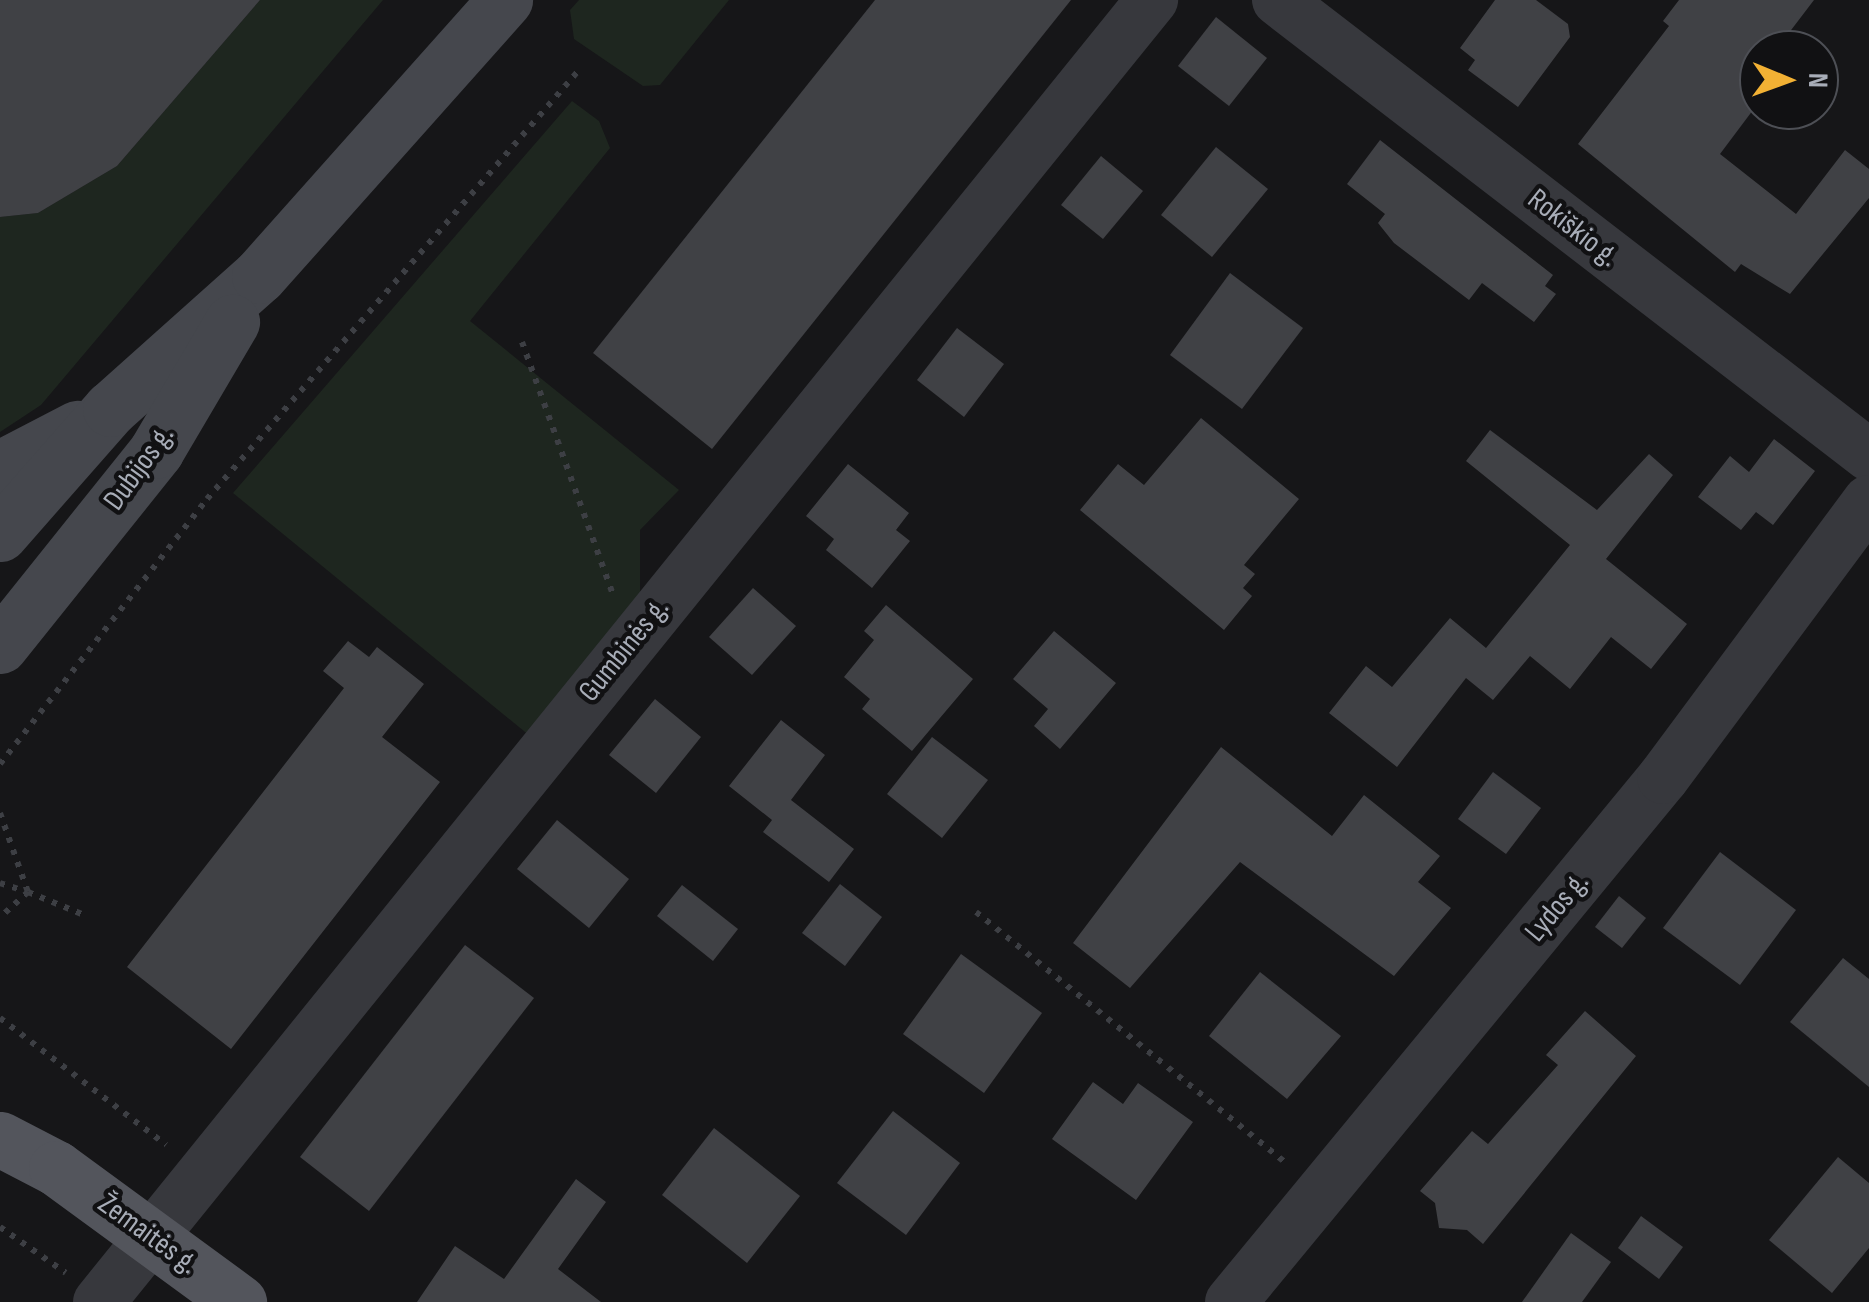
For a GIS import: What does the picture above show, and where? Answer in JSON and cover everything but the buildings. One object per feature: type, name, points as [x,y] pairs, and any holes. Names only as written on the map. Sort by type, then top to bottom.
[{"type":"main road","name":"Dubijos g.","points":[[0,534],[110,408],[259,276],[505,0]]},
{"type":"main road","name":"Dubijos g.","points":[[0,646],[156,450],[259,276]]},
{"type":"main road","name":"Dubijos g.","points":[[0,468],[110,408]]},
{"type":"main road","name":"Žemaitės g.","points":[[0,1108],[56,1168]]},
{"type":"main road","name":"Žemaitės g.","points":[[0,1139],[56,1168],[240,1302]]},
{"type":"street","name":"Gumbinės g.","points":[[100,1300],[1152,0]]},
{"type":"street","name":"Rokiškio g.","points":[[1278,0],[1869,455]]},
{"type":"street","name":"Lydos g.","points":[[1231,1302],[1663,778],[1869,501]]},
{"type":"path","points":[[0,764],[207,498],[579,70]]},
{"type":"path","points":[[522,342],[630,643]]},
{"type":"path","points":[[0,813],[28,892]]},
{"type":"path","points":[[0,883],[84,915]]},
{"type":"path","points":[[0,918],[28,892]]},
{"type":"path","points":[[976,912],[1322,1192]]},
{"type":"path","points":[[0,1018],[203,1174]]},
{"type":"path","points":[[0,1228],[100,1300]]},
{"type":"shaded area","points":[[260,0],[383,0],[41,405],[0,432],[0,217],[38,213],[117,166]]},
{"type":"shaded area","points":[[579,0],[729,0],[660,85],[643,86],[574,39],[570,10]]},
{"type":"shaded area","points":[[572,101],[599,121],[610,148],[470,321],[679,490],[640,530],[640,599],[530,736],[233,493]]}]
